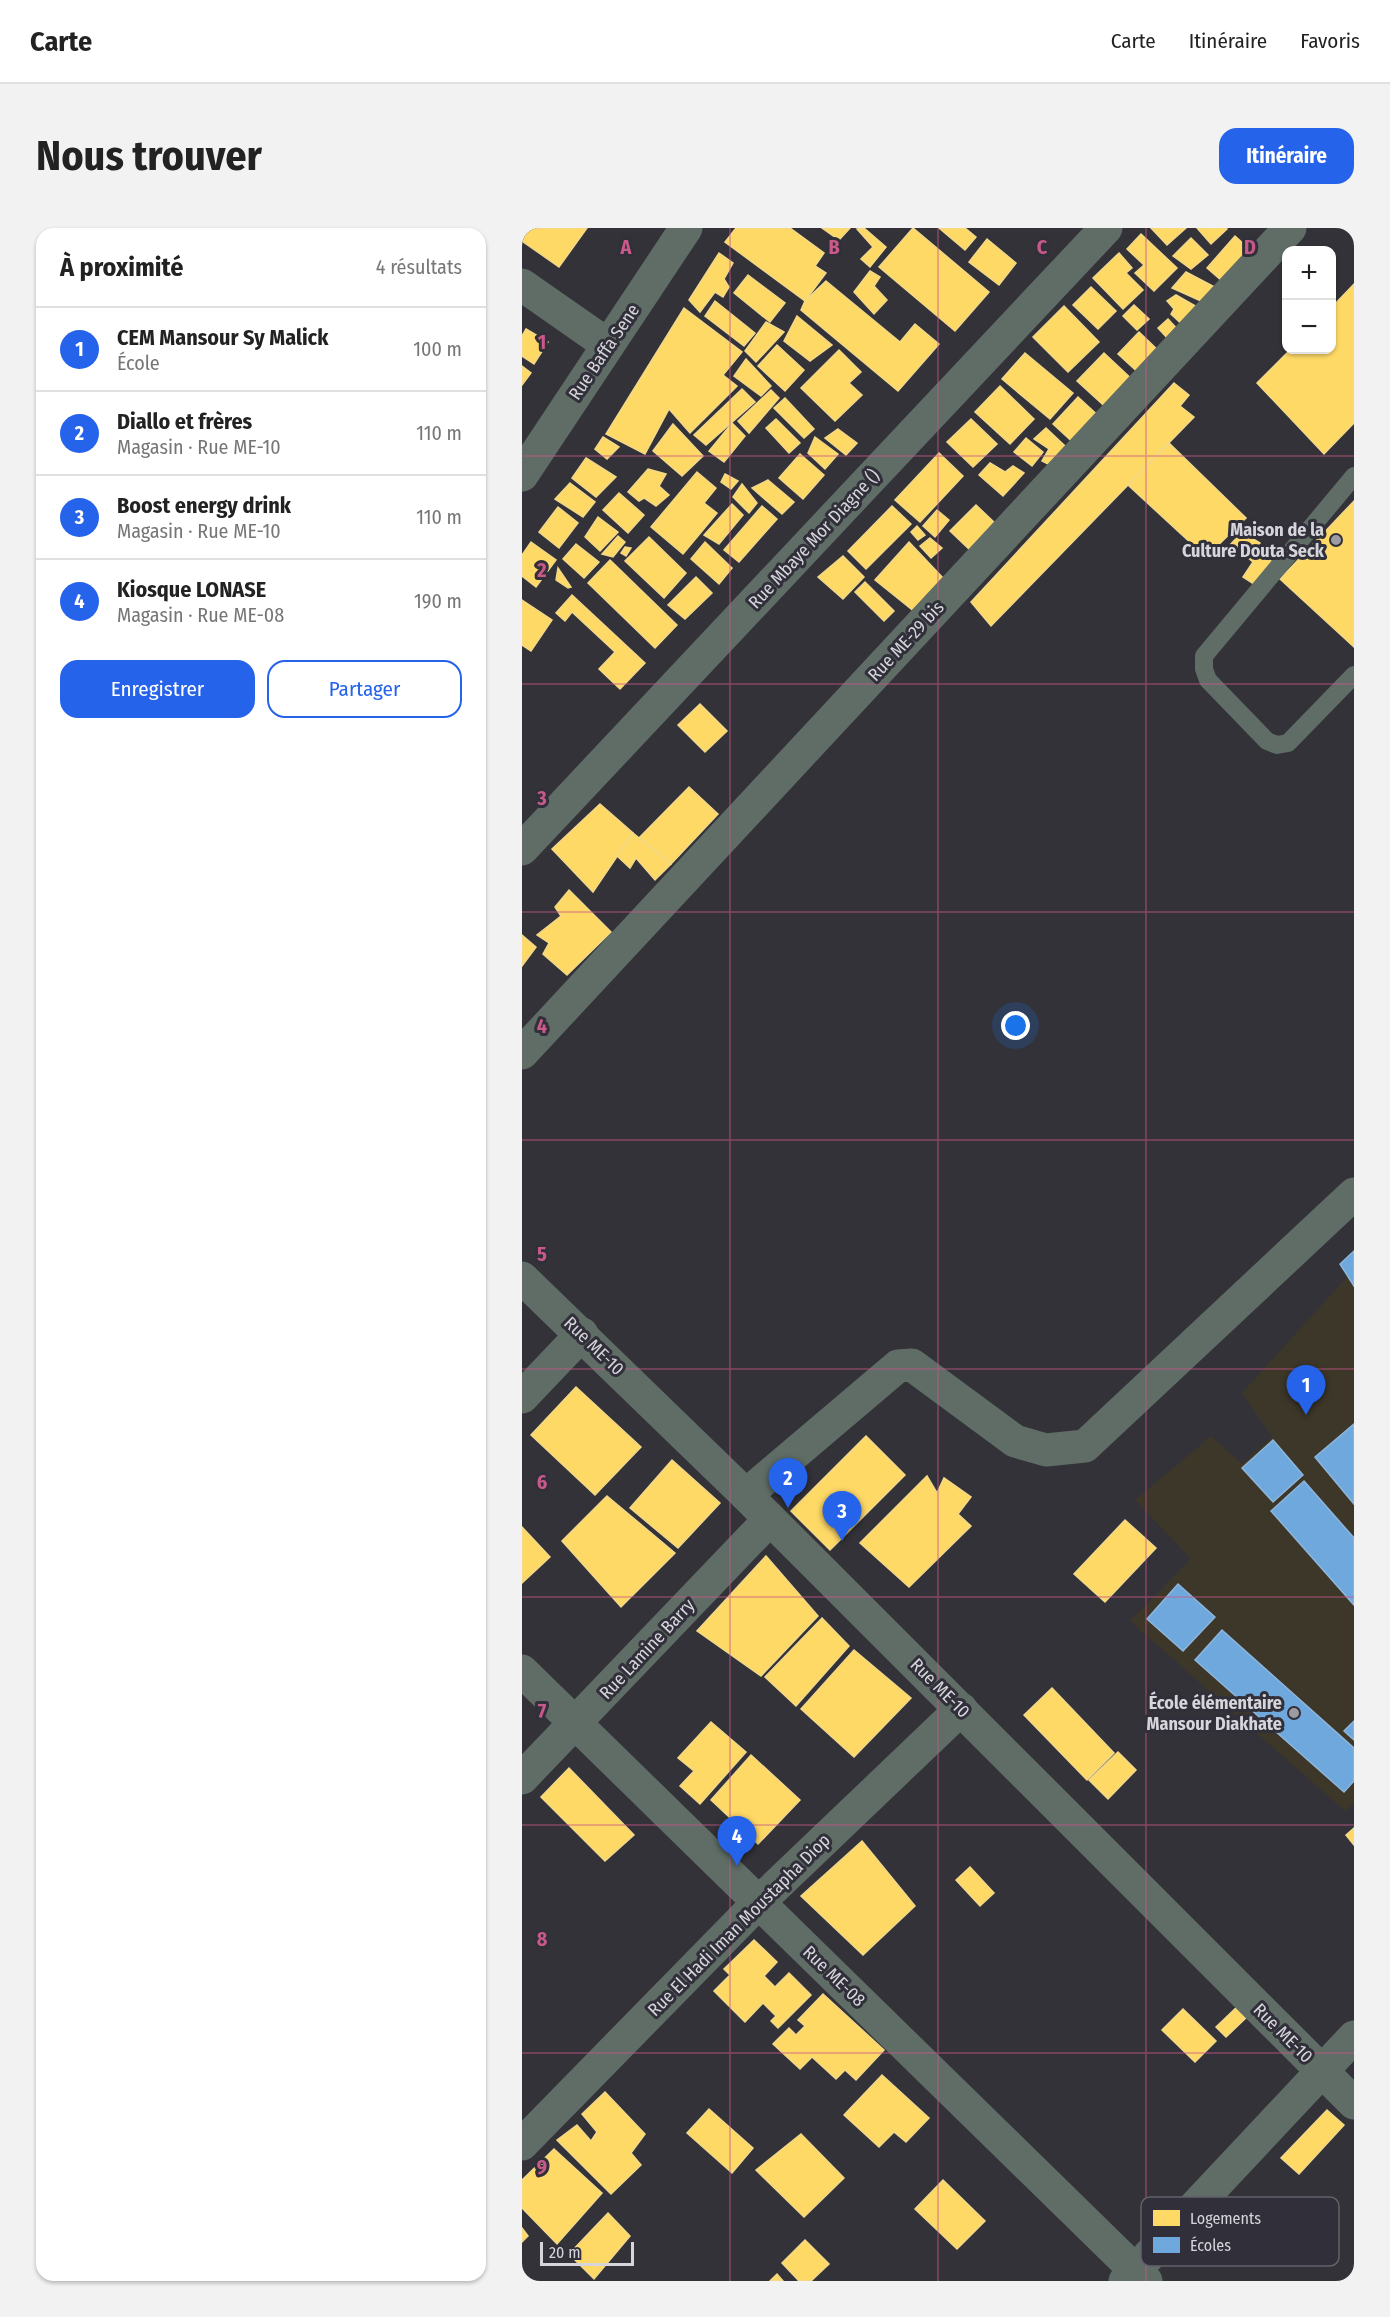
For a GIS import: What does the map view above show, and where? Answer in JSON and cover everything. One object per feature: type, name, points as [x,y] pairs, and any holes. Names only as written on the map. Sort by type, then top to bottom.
[{"type":"street","name":"Rue Baffa Sene","points":[[522,475],[686,228]]},
{"type":"street","name":"Rue Mbaye Mor Diagne ()","points":[[522,849],[1106,228]]},
{"type":"street","name":"Rue ME-29 bis","points":[[522,1053],[1290,228]]},
{"type":"street","points":[[522,285],[609,345]]},
{"type":"street","points":[[746,1496],[898,1366],[912,1365],[1015,1442],[1046,1450],[1085,1446],[1354,1194]]},
{"type":"street","name":"Rue ME-10","points":[[522,1278],[770,1519],[1354,2103]]},
{"type":"street","points":[[522,1397],[582,1334]]},
{"type":"street","name":"Rue Lamine Barry","points":[[522,1778],[770,1519]]},
{"type":"street","name":"Rue ME-08","points":[[522,1671],[759,1902],[1135,2278]]},
{"type":"street","name":"Rue El Hadi Iman Moustapha Diop","points":[[522,2144],[759,1902],[961,1709]]},
{"type":"street","points":[[1207,2197],[1320,2070],[1354,2037]]},
{"type":"street","points":[[1135,2278],[1146,2266]]},
{"type":"lane","points":[[1354,476],[1204,656],[1204,669],[1208,680],[1267,741],[1277,746],[1288,743],[1354,675]]},
{"type":"shaded area","name":"École élémentaire Mansour Diakhate","points":[[1354,1269],[1354,1804],[1345,1811],[1130,1621],[1191,1559],[1135,1500],[1211,1436],[1242,1464],[1272,1437],[1242,1393]]},
{"type":"building: Logements","points":[[522,228],[587,228],[559,267],[522,241]]},
{"type":"building: Logements","points":[[736,228],[790,228],[824,253],[815,266],[826,273],[805,301],[725,242]]},
{"type":"building: Logements","points":[[822,228],[850,228],[839,240]]},
{"type":"building: Logements","points":[[864,228],[886,247],[870,267],[861,259],[873,247],[857,229]]},
{"type":"building: Logements","points":[[913,228],[989,292],[955,331],[879,267]]},
{"type":"building: Logements","points":[[939,228],[965,228],[976,237],[965,250]]},
{"type":"building: Logements","points":[[1151,228],[1186,228],[1167,245]]},
{"type":"building: Logements","points":[[1197,228],[1226,228],[1227,229],[1211,244]]},
{"type":"building: Logements","points":[[1141,234],[1177,268],[1154,291],[1135,273],[1144,265],[1127,249]]},
{"type":"building: Logements","points":[[1235,236],[1258,257],[1230,288],[1207,268]]},
{"type":"building: Logements","points":[[1191,238],[1208,255],[1191,269],[1173,256]]},
{"type":"building: Logements","points":[[987,239],[1016,263],[999,285],[969,262]]},
{"type":"building: Logements","points":[[719,253],[733,263],[724,279],[729,287],[723,297],[715,292],[700,312],[689,300]]},
{"type":"building: Logements","points":[[1119,253],[1132,268],[1126,273],[1143,290],[1123,309],[1093,278]]},
{"type":"building: Logements","points":[[870,271],[880,277],[874,286],[887,300],[874,314],[854,292]]},
{"type":"building: Logements","points":[[1186,272],[1224,292],[1210,305],[1172,288]]},
{"type":"building: Logements","points":[[748,275],[785,303],[770,322],[734,293]]},
{"type":"building: Logements","points":[[826,281],[900,342],[915,324],[939,344],[898,391],[801,310],[805,301]]},
{"type":"building: Logements","points":[[1354,284],[1354,423],[1324,454],[1257,383],[1286,354],[1336,354],[1336,303]]},
{"type":"building: Logements","points":[[1091,287],[1116,311],[1098,329],[1073,305]]},
{"type":"building: Logements","points":[[1176,295],[1204,311],[1186,328],[1171,314],[1174,309],[1167,301]]},
{"type":"building: Logements","points":[[715,301],[755,333],[744,346],[705,316]]},
{"type":"building: Logements","points":[[1134,305],[1149,319],[1137,330],[1123,316]]},
{"type":"building: Logements","points":[[1064,306],[1099,342],[1068,372],[1033,337]]},
{"type":"building: Logements","points":[[684,308],[742,352],[723,375],[737,386],[690,433],[669,409],[645,454],[606,434]]},
{"type":"building: Logements","points":[[797,316],[832,345],[810,361],[784,341]]},
{"type":"building: Logements","points":[[1168,319],[1180,332],[1170,341],[1158,328]]},
{"type":"building: Logements","points":[[766,322],[784,332],[756,362],[745,351]]},
{"type":"building: Logements","points":[[526,329],[548,342],[534,364],[522,356],[522,336]]},
{"type":"building: Logements","points":[[1139,332],[1163,355],[1142,376],[1118,354]]},
{"type":"building: Logements","points":[[777,345],[804,370],[785,391],[758,366]]},
{"type":"building: Logements","points":[[839,350],[861,372],[849,383],[862,395],[835,421],[801,388]]},
{"type":"building: Logements","points":[[1025,353],[1073,393],[1050,419],[1002,379]]},
{"type":"building: Logements","points":[[1104,353],[1137,384],[1111,412],[1077,381]]},
{"type":"building: Logements","points":[[746,359],[771,386],[761,396],[734,376]]},
{"type":"building: Logements","points":[[522,366],[531,373],[522,385]]},
{"type":"building: Logements","points":[[1174,383],[1189,395],[1180,406],[1194,417],[991,626],[971,602]]},
{"type":"building: Logements","points":[[1000,386],[1034,419],[1010,444],[975,412]]},
{"type":"building: Logements","points":[[742,389],[755,402],[706,445],[694,435]]},
{"type":"building: Logements","points":[[771,390],[779,398],[749,433],[738,421]]},
{"type":"building: Logements","points":[[1078,397],[1103,420],[1078,447],[1053,424]]},
{"type":"building: Logements","points":[[785,398],[814,429],[804,438],[774,408]]},
{"type":"building: Logements","points":[[776,419],[800,443],[789,453],[766,428]]},
{"type":"building: Logements","points":[[971,419],[997,444],[973,467],[947,442]]},
{"type":"building: Logements","points":[[732,423],[745,436],[724,462],[709,451]]},
{"type":"building: Logements","points":[[673,424],[703,456],[682,476],[653,451]]},
{"type":"building: Logements","points":[[1046,428],[1066,447],[1054,467],[1042,461],[1049,449],[1034,439]]},
{"type":"building: Logements","points":[[838,429],[857,443],[846,455],[825,438]]},
{"type":"building: Logements","points":[[603,437],[619,447],[607,459],[595,449]]},
{"type":"building: Logements","points":[[815,437],[838,454],[825,469],[808,453]]},
{"type":"building: Logements","points":[[1026,438],[1043,452],[1032,466],[1014,452]]},
{"type":"building: Logements","points":[[1169,443],[1246,518],[1206,557],[1128,485]]},
{"type":"building: Logements","points":[[939,453],[963,476],[920,522],[895,500]]},
{"type":"building: Logements","points":[[800,454],[824,475],[803,499],[779,478]]},
{"type":"building: Logements","points":[[586,458],[616,477],[596,497],[572,478]]},
{"type":"building: Logements","points":[[990,463],[1005,472],[1013,466],[1024,473],[1003,496],[979,475]]},
{"type":"building: Logements","points":[[648,469],[666,474],[659,486],[669,495],[656,506],[644,498],[639,501],[628,492]]},
{"type":"building: Logements","points":[[697,472],[716,488],[704,503],[717,513],[683,554],[651,527]]},
{"type":"building: Logements","points":[[725,474],[738,481],[731,489],[721,482]]},
{"type":"building: Logements","points":[[768,480],[794,502],[782,514],[752,488]]},
{"type":"building: Logements","points":[[570,483],[595,502],[583,517],[555,499]]},
{"type":"building: Logements","points":[[742,484],[757,503],[749,513],[733,497]]},
{"type":"building: Logements","points":[[619,493],[644,515],[628,533],[603,510]]},
{"type":"building: Logements","name":"Maison de la Culture Douta Seck","points":[[1354,501],[1354,647],[1280,579]]},
{"type":"building: Logements","points":[[732,504],[743,515],[719,544],[704,535]]},
{"type":"building: Logements","points":[[976,505],[997,525],[971,551],[950,531]]},
{"type":"building: Logements","points":[[762,506],[777,519],[739,562],[724,550]]},
{"type":"building: Logements","points":[[892,506],[911,524],[866,569],[848,551]]},
{"type":"building: Logements","points":[[558,507],[578,523],[559,548],[539,532]]},
{"type":"building: Logements","points":[[937,510],[949,520],[935,537],[923,526]]},
{"type":"building: Logements","points":[[598,517],[618,532],[600,551],[585,537]]},
{"type":"building: Logements","points":[[917,526],[925,535],[918,540],[911,532]]},
{"type":"building: Logements","points":[[1242,532],[1260,543],[1256,552],[1276,564],[1257,586],[1243,577],[1253,562],[1231,544]]},
{"type":"building: Logements","points":[[618,536],[625,542],[613,557],[602,554]]},
{"type":"building: Logements","points":[[649,537],[686,573],[664,598],[625,561]]},
{"type":"building: Logements","points":[[930,538],[942,548],[931,558],[920,546]]},
{"type":"building: Logements","points":[[531,542],[556,560],[536,587],[522,576],[522,555]]},
{"type":"building: Logements","points":[[705,542],[732,568],[719,584],[691,559]]},
{"type":"building: Logements","points":[[909,542],[945,580],[921,617],[875,580]]},
{"type":"building: Logements","points":[[576,544],[599,562],[584,578],[563,559]]},
{"type":"building: Logements","points":[[625,547],[631,548],[626,556],[621,553]]},
{"type":"building: Logements","points":[[843,556],[864,577],[843,599],[818,577]]},
{"type":"building: Logements","points":[[610,560],[677,625],[655,648],[588,583]]},
{"type":"building: Logements","points":[[558,568],[571,587],[568,588],[556,580]]},
{"type":"building: Logements","points":[[696,577],[712,593],[685,619],[668,605]]},
{"type":"building: Logements","points":[[865,582],[894,611],[884,621],[855,592]]},
{"type":"building: Logements","points":[[572,595],[645,663],[620,689],[599,669],[615,652],[572,612],[565,621],[556,613]]},
{"type":"building: Logements","points":[[522,600],[552,620],[531,651],[522,645]]},
{"type":"building: Logements","points":[[700,704],[727,731],[705,752],[678,725]]},
{"type":"building: Logements","points":[[689,787],[718,814],[671,864],[639,838]]},
{"type":"building: Logements","points":[[600,804],[633,833],[593,892],[552,849]]},
{"type":"building: Logements","points":[[633,833],[671,864],[655,880],[636,858],[630,868],[617,856]]},
{"type":"building: Logements","points":[[569,890],[611,932],[567,975],[543,954],[549,943],[537,935],[561,916],[555,907]]},
{"type":"building: Logements","points":[[522,935],[536,947],[522,966]]},
{"type":"building: Logements","points":[[576,1387],[641,1447],[595,1495],[531,1435]]},
{"type":"building: Logements","points":[[866,1436],[905,1475],[830,1550],[791,1511]]},
{"type":"building: Logements","points":[[672,1460],[720,1503],[678,1548],[630,1508]]},
{"type":"building: Logements","points":[[927,1476],[937,1493],[944,1478],[971,1497],[958,1514],[971,1526],[909,1587],[860,1543]]},
{"type":"building: Logements","points":[[607,1496],[675,1553],[621,1607],[562,1541]]},
{"type":"building: Logements","points":[[1125,1520],[1156,1548],[1105,1602],[1074,1574]]},
{"type":"building: Logements","points":[[522,1527],[550,1557],[522,1583]]},
{"type":"building: Logements","points":[[766,1556],[818,1616],[761,1676],[697,1631]]},
{"type":"building: Logements","points":[[822,1618],[849,1646],[796,1706],[765,1677]]},
{"type":"building: Logements","points":[[854,1650],[911,1698],[854,1757],[801,1709]]},
{"type":"building: Logements","points":[[1052,1688],[1114,1753],[1087,1780],[1024,1715]]},
{"type":"building: Logements","points":[[711,1722],[746,1752],[700,1804],[680,1786],[694,1771],[678,1758]]},
{"type":"building: Logements","points":[[1118,1752],[1136,1770],[1108,1799],[1089,1780]]},
{"type":"building: Logements","points":[[751,1755],[800,1800],[758,1844],[711,1800]]},
{"type":"building: Logements","points":[[569,1768],[634,1835],[605,1861],[541,1797]]},
{"type":"building: Logements","points":[[1354,1828],[1354,1845],[1346,1835]]},
{"type":"building: Logements","points":[[862,1841],[915,1906],[863,1955],[801,1896]]},
{"type":"building: Logements","points":[[970,1867],[994,1893],[980,1906],[956,1880]]},
{"type":"building: Logements","points":[[754,1940],[777,1962],[764,1976],[775,1987],[789,1973],[811,1995],[778,2028],[771,2021],[776,2016],[763,2003],[745,2022],[714,1991],[730,1975],[724,1969]]},
{"type":"building: Logements","points":[[823,1994],[884,2050],[856,2080],[845,2070],[836,2079],[812,2057],[800,2069],[773,2044],[789,2028],[796,2035],[805,2026],[798,2020]]},
{"type":"building: Logements","points":[[1239,2005],[1249,2015],[1226,2037],[1216,2027]]},
{"type":"building: Logements","points":[[1183,2009],[1216,2041],[1195,2062],[1162,2030]]},
{"type":"building: Logements","points":[[882,2075],[929,2118],[906,2142],[894,2132],[879,2147],[844,2115]]},
{"type":"building: Logements","points":[[605,2092],[645,2134],[631,2153],[641,2165],[611,2194],[557,2140],[577,2125],[591,2141],[597,2132],[582,2114]]},
{"type":"building: Logements","points":[[709,2109],[753,2148],[732,2173],[687,2133]]},
{"type":"building: Logements","points":[[1327,2110],[1344,2125],[1299,2174],[1281,2158]]},
{"type":"building: Logements","points":[[801,2134],[844,2178],[804,2217],[756,2170]]},
{"type":"building: Logements","points":[[554,2149],[602,2193],[557,2244],[522,2208],[522,2180]]},
{"type":"building: Logements","points":[[943,2180],[985,2221],[957,2249],[915,2209]]},
{"type":"building: Logements","points":[[608,2213],[630,2236],[594,2279],[569,2254]]},
{"type":"building: Logements","points":[[522,2228],[528,2236],[522,2242]]},
{"type":"building: Logements","points":[[805,2240],[829,2264],[811,2281],[799,2281],[782,2263]]},
{"type":"building: Logements","points":[[777,2274],[783,2281],[770,2281]]},
{"type":"building: Écoles","points":[[1354,1251],[1354,1286],[1340,1264]]},
{"type":"building: Écoles","points":[[1354,1424],[1354,1504],[1315,1457]]},
{"type":"building: Écoles","points":[[1273,1440],[1303,1475],[1273,1502],[1242,1468]]},
{"type":"building: Écoles","points":[[1304,1481],[1354,1538],[1354,1605],[1271,1511]]},
{"type":"building: Écoles","points":[[1178,1584],[1215,1617],[1183,1651],[1147,1619]]},
{"type":"building: Écoles","points":[[1222,1630],[1354,1748],[1354,1781],[1344,1792],[1195,1660]]},
{"type":"building: Écoles","points":[[1354,1721],[1354,1740],[1344,1731]]},
{"type":"place","name":"Maison de la Culture Douta Seck","points":[[1336,540]]},
{"type":"place","name":"CEM Mansour Sy Malick","points":[[1306,1415]]},
{"type":"place","name":"Diallo et frères","points":[[788,1508]]},
{"type":"place","name":"Boost energy drink","points":[[842,1541]]},
{"type":"place","name":"École élémentaire Mansour Diakhate","points":[[1294,1713]]},
{"type":"place","name":"Kiosque LONASE","points":[[737,1866]]}]
